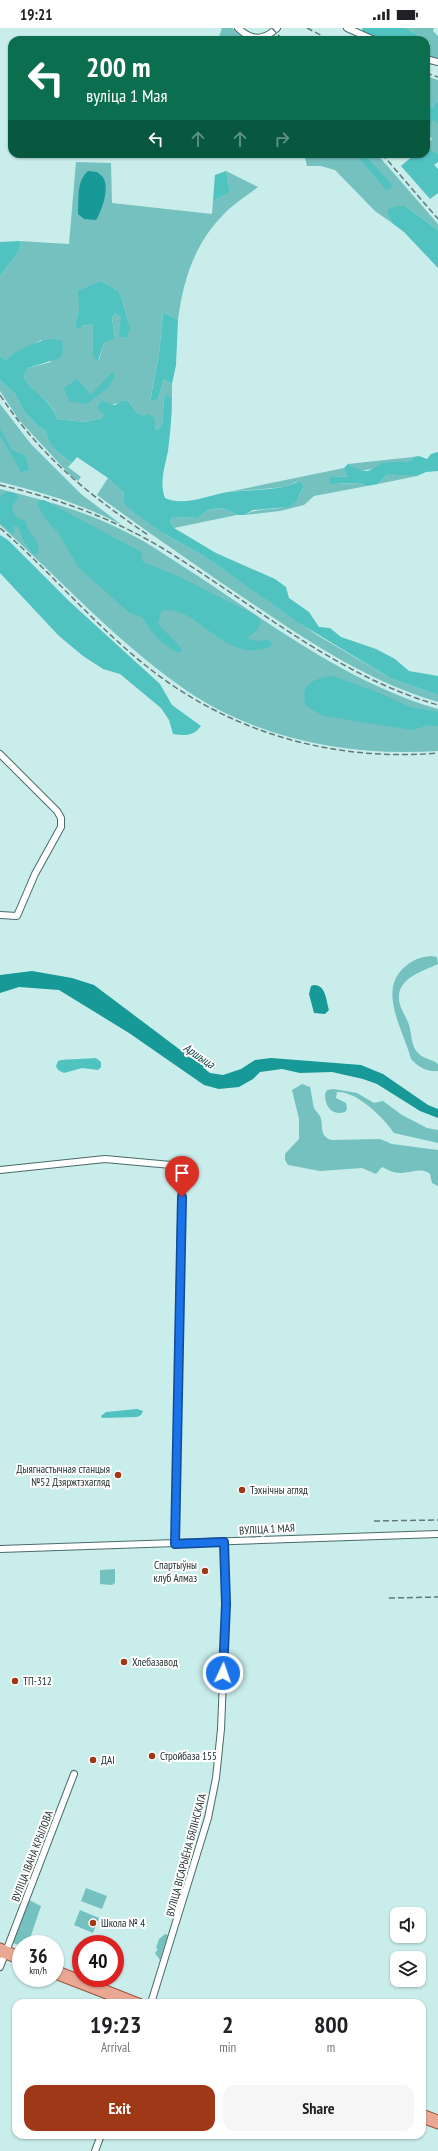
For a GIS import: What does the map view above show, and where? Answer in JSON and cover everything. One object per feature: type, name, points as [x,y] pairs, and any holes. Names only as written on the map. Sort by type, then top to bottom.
[{"type":"main road","points":[[3,1951],[12,1956]]},
{"type":"main road","points":[[64,1973],[131,1999]]},
{"type":"main road","points":[[64,1978],[117,1999]]},
{"type":"main road","points":[[426,2114],[438,2119]]},
{"type":"main road","points":[[426,2120],[438,2125]]},
{"type":"street","points":[[238,28],[245,35],[250,36]]},
{"type":"street","points":[[264,36],[270,34],[277,28]]},
{"type":"street","points":[[347,28],[365,36]]},
{"type":"street","points":[[0,754],[57,811],[61,818],[61,827],[57,837],[46,852],[17,916],[0,915]]},
{"type":"street","points":[[0,1170],[105,1159],[182,1166],[175,1544]]},
{"type":"street","name":"ВУЛІЦА 1 МАЯ","points":[[0,1550],[438,1534]]},
{"type":"street","name":"ВУЛІЦА ВІСАРЫЁНА БЯЛІНСКАГА","points":[[152,1999],[208,1818],[216,1778],[221,1729],[226,1604],[224,1542]]},
{"type":"street","name":"ВУЛІЦА ІВАНА КРЫЛОВА","points":[[0,1968],[3,1951],[74,1774]]},
{"type":"street","points":[[95,2151],[100,2139]]},
{"type":"shaded area","points":[[222,28],[232,28],[241,36],[219,36]]},
{"type":"shaded area","points":[[362,28],[406,28],[419,36],[370,36],[365,33]]},
{"type":"shaded area","points":[[406,28],[434,28],[433,31],[438,36],[438,60],[430,58],[430,36],[419,36]]},
{"type":"shaded area","points":[[430,77],[438,80],[438,101],[432,108],[430,108]]},
{"type":"shaded area","points":[[438,101],[438,125],[434,120],[430,122],[430,108],[432,108]]},
{"type":"shaded area","points":[[434,119],[438,125],[438,154],[430,149],[430,141],[432,139],[430,136],[430,122]]},
{"type":"shaded area","points":[[430,149],[438,154],[438,162],[434,165],[438,169],[438,193],[430,199],[401,166],[410,158],[430,158]]},
{"type":"shaded area","points":[[305,158],[380,158],[438,224],[438,230],[405,206],[387,214],[392,223],[375,211],[335,170],[321,166],[307,166]]},
{"type":"shaded area","points":[[360,158],[368,158],[393,186],[387,191]]},
{"type":"shaded area","points":[[76,162],[111,163],[112,203],[212,214],[213,201],[230,192],[226,171],[258,187],[226,212],[212,227],[204,239],[191,264],[183,291],[178,320],[163,312],[159,354],[150,400],[158,399],[164,379],[172,384],[172,398],[166,396],[164,399],[162,425],[158,430],[137,413],[128,401],[110,404],[101,411],[103,414],[102,418],[85,422],[57,419],[50,405],[31,387],[24,376],[28,368],[51,362],[41,340],[6,360],[1,357],[0,276],[17,254],[21,246],[19,241],[69,244]],"holes":[[[101,281],[119,291],[130,326],[115,313],[112,318],[115,337],[104,343],[99,360],[93,356],[93,324],[82,326],[75,325],[79,310]]]},
{"type":"shaded area","points":[[88,171],[97,172],[102,176],[106,189],[104,200],[96,220],[84,219],[78,214],[80,185],[84,175]]},
{"type":"shaded area","points":[[226,171],[230,192],[213,201],[215,175]]},
{"type":"shaded area","points":[[397,206],[405,206],[438,230],[438,268],[404,232],[392,223],[387,214],[389,209]]},
{"type":"shaded area","points":[[19,241],[21,246],[17,254],[0,276],[0,242]]},
{"type":"shaded area","points":[[101,281],[119,291],[130,326],[127,337],[119,337],[121,318],[115,313],[112,318],[115,338],[104,343],[98,361],[93,356],[93,324],[82,326],[79,329],[75,325],[79,310],[78,291]]},
{"type":"shaded area","points":[[163,312],[178,320],[176,365],[172,384],[164,379],[158,399],[150,401],[159,354]]},
{"type":"shaded area","points":[[52,339],[62,341],[63,352],[60,358],[28,368],[24,376],[30,386],[50,405],[57,419],[85,422],[102,418],[103,414],[97,408],[101,401],[115,405],[122,401],[128,401],[137,413],[142,416],[148,414],[154,418],[155,428],[158,430],[162,425],[164,399],[166,395],[172,398],[169,445],[163,474],[163,492],[165,498],[188,501],[220,493],[277,488],[301,482],[303,488],[296,502],[288,507],[253,510],[244,515],[237,515],[225,509],[218,508],[208,510],[198,518],[173,517],[170,521],[174,528],[216,553],[275,579],[286,587],[289,598],[309,612],[319,627],[330,628],[341,637],[376,649],[395,659],[409,671],[438,676],[438,695],[390,678],[299,623],[204,556],[161,532],[127,507],[123,500],[124,493],[108,478],[77,457],[72,463],[55,450],[47,437],[46,431],[38,426],[23,410],[15,394],[0,380],[0,354],[1,357],[6,360],[10,356],[28,346]]},
{"type":"shaded area","points":[[112,372],[115,376],[109,387],[86,404],[69,401],[64,388],[77,379],[91,395]]},
{"type":"shaded area","points":[[0,380],[15,394],[23,410],[38,426],[46,431],[47,437],[52,446],[72,463],[68,467],[81,477],[78,481],[70,475],[19,420],[0,391]]},
{"type":"shaded area","points":[[0,404],[31,444],[81,494],[122,525],[93,511],[62,500],[0,482]]},
{"type":"shaded area","points":[[0,429],[12,450],[25,456],[29,470],[21,472],[0,435]]},
{"type":"shaded area","points":[[438,452],[438,471],[426,472],[417,476],[388,474],[378,484],[367,486],[360,483],[331,484],[329,479],[331,476],[347,477],[344,468],[348,464],[360,470],[368,471],[383,463],[411,461],[413,457],[419,456],[427,459],[431,454]]},
{"type":"shaded area","points":[[413,457],[411,461],[363,470],[359,470],[348,464]]},
{"type":"shaded area","points":[[344,468],[347,477],[331,476],[338,484],[360,483],[367,486],[314,496],[304,505],[280,511],[244,515],[250,512],[290,505],[296,501],[303,488],[296,482],[286,487],[228,492]]},
{"type":"shaded area","points":[[395,473],[417,476],[378,484],[388,474]]},
{"type":"shaded area","points":[[108,478],[124,493],[123,500],[161,532],[204,556],[317,635],[390,678],[438,695],[438,702],[389,684],[343,661],[299,635],[216,579],[97,495]]},
{"type":"shaded area","points":[[0,489],[80,512],[126,532],[153,547],[198,576],[284,634],[343,669],[405,698],[438,709],[438,751],[371,751],[303,741],[239,719],[209,704],[180,686],[132,649],[0,525]]},
{"type":"shaded area","points":[[6,492],[15,493],[19,497],[12,506],[13,512],[20,519],[26,521],[28,529],[38,544],[38,553],[34,555],[24,542],[18,527],[15,526],[13,528],[15,531],[13,534],[0,523],[0,496]]},
{"type":"shaded area","points":[[39,500],[44,500],[141,552],[143,562],[180,577],[257,616],[261,623],[257,630],[247,638],[255,641],[270,640],[272,646],[255,650],[239,648],[225,642],[199,623],[174,610],[161,611],[158,624],[182,649],[180,653],[168,647],[152,632],[142,617],[131,614],[79,568],[59,534],[44,517],[38,506]]},
{"type":"shaded area","points":[[218,508],[225,509],[237,515],[174,528],[170,521],[173,517],[198,518],[208,510]]},
{"type":"shaded area","points":[[0,535],[8,540],[69,601],[160,684],[172,705],[201,726],[195,732],[189,734],[173,734],[169,720],[161,708],[120,674],[103,669],[83,656],[58,635],[0,573]]},
{"type":"shaded area","points":[[333,676],[377,692],[410,707],[438,712],[438,726],[429,725],[413,730],[324,716],[306,706],[305,692],[307,687],[314,681]]},
{"type":"shaded area","points":[[431,956],[437,957],[438,964],[410,978],[404,983],[399,996],[400,1005],[409,1025],[414,1048],[421,1056],[438,1064],[438,1071],[430,1071],[423,1068],[411,1059],[398,1023],[393,998],[393,986],[397,975],[415,960]]},
{"type":"shaded area","points":[[32,971],[72,978],[94,985],[191,1058],[196,1054],[208,1064],[206,1070],[210,1073],[223,1075],[241,1069],[255,1060],[271,1058],[361,1065],[383,1074],[428,1105],[438,1109],[438,1118],[420,1111],[377,1084],[363,1079],[332,1072],[300,1073],[282,1069],[260,1072],[253,1079],[239,1087],[219,1089],[204,1085],[129,1033],[59,990],[19,987],[0,993],[0,975]]},
{"type":"shaded area","points":[[314,985],[321,988],[325,994],[329,1010],[325,1014],[314,1013],[309,994],[311,986]]},
{"type":"shaded area","points":[[96,1058],[101,1062],[101,1067],[98,1070],[82,1068],[64,1073],[58,1070],[56,1066],[60,1060]]},
{"type":"shaded area","points":[[302,1084],[310,1087],[314,1108],[319,1114],[324,1134],[331,1140],[380,1139],[392,1144],[438,1150],[438,1186],[432,1183],[430,1174],[424,1171],[398,1173],[382,1167],[376,1174],[362,1168],[320,1171],[288,1165],[285,1160],[285,1154],[299,1139],[299,1119],[292,1090]]},
{"type":"shaded area","points":[[334,1089],[357,1093],[374,1103],[383,1101],[402,1115],[427,1128],[438,1130],[438,1143],[394,1133],[384,1120],[369,1106],[361,1100],[345,1093],[337,1092],[336,1098],[346,1103],[347,1109],[345,1112],[336,1113],[330,1109],[325,1099],[327,1090]]},
{"type":"shaded area","points":[[137,1409],[143,1411],[141,1415],[137,1417],[102,1418],[101,1416],[106,1412]]},
{"type":"shaded area","points":[[115,1569],[115,1583],[112,1585],[100,1584],[100,1570]]},
{"type":"shaded area","points":[[86,1888],[107,1896],[102,1909],[81,1901]]},
{"type":"shaded area","points":[[29,1900],[41,1906],[31,1935],[16,1935]]},
{"type":"shaded area","points":[[80,1910],[99,1918],[93,1933],[74,1925]]},
{"type":"shaded area","points":[[165,1934],[168,1935],[160,1960],[155,1953],[158,1949],[156,1948],[159,1939]]},
{"type":"railway","points":[[272,28],[279,36]]},
{"type":"railway","points":[[307,28],[322,36]]},
{"type":"railway","points":[[430,74],[438,77]]},
{"type":"railway","points":[[385,158],[438,219]]},
{"type":"railway","points":[[0,395],[32,437],[49,456],[105,505],[148,535]]},
{"type":"railway","points":[[0,485],[70,505],[114,523],[136,534],[178,558],[303,641],[335,660],[368,678],[402,693],[438,705]]},
{"type":"railway","points":[[0,528],[107,631],[151,670],[175,687],[205,705],[268,733],[301,742],[335,749],[369,753],[403,755],[438,753]]},
{"type":"railway","points":[[374,1521],[438,1520]]},
{"type":"railway","points":[[389,1598],[438,1597]]},
{"type":"place","name":"Дыягнастычная станцыя №52 Дзяржтэхагляд","points":[[118,1475]]},
{"type":"place","name":"Тэхнічны агляд","points":[[242,1490]]},
{"type":"place","name":"Спартыўны клуб Алмаз","points":[[205,1571]]},
{"type":"place","name":"Хлебазавод","points":[[124,1662]]},
{"type":"place","name":"ТП-312","points":[[15,1681]]},
{"type":"place","name":"Стройбаза 155","points":[[152,1756]]},
{"type":"place","name":"ДАІ","points":[[93,1760]]},
{"type":"place","name":"Школа № 4","points":[[93,1923]]},
{"type":"route","points":[[182,1197],[180,1368],[175,1544],[224,1542],[226,1604],[223,1673]]},
{"type":"water label","name":"Аршыца","points":[[199,1056]]}]
